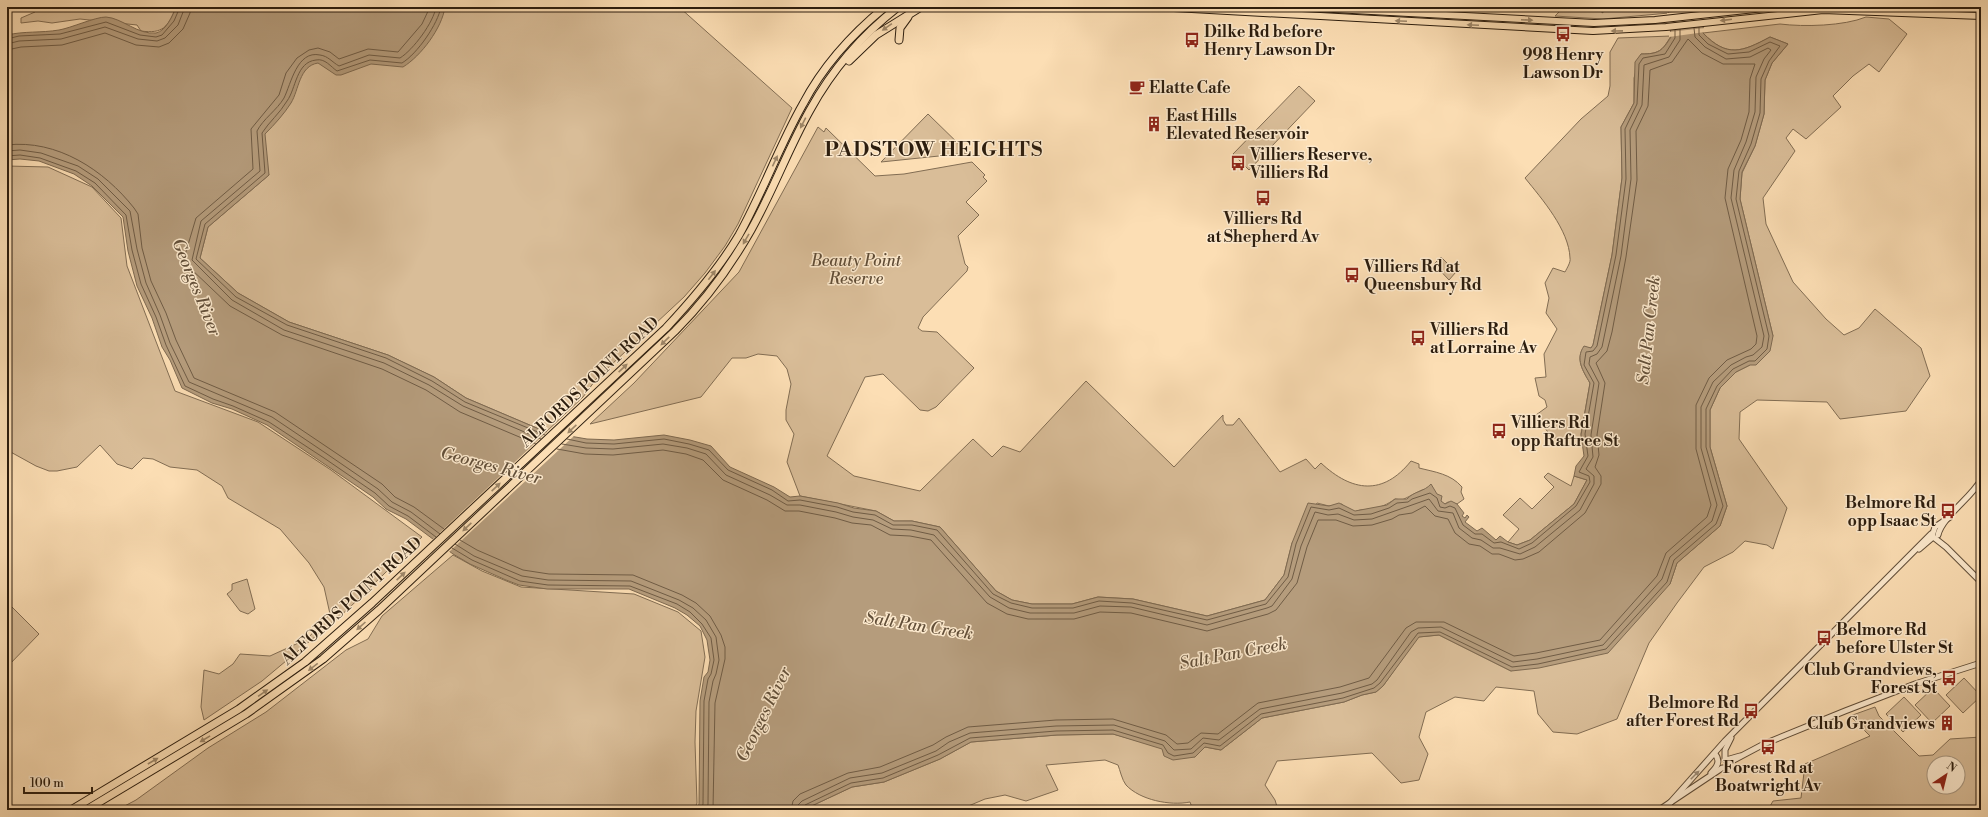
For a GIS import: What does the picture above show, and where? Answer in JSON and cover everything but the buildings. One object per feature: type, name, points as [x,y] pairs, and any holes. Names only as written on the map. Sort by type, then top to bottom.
[{"type":"highway","points":[[838,52],[857,28],[879,7]]},
{"type":"highway","name":"ALFORDS POINT ROAD","points":[[71,810],[266,692],[322,648],[372,603],[685,308],[718,267],[747,220],[803,103],[838,52],[885,7]]},
{"type":"highway","name":"ALFORDS POINT ROAD","points":[[86,810],[264,702],[323,659],[379,610],[684,322],[725,272],[752,228],[810,109],[827,82],[847,55],[872,29],[898,7]]},
{"type":"highway","points":[[810,109],[864,45],[890,25],[920,7]]},
{"type":"highway","points":[[899,40],[899,31],[903,21],[920,7]]},
{"type":"main road","points":[[1156,7],[1224,9],[1593,31],[1656,28],[1823,10],[1981,16]]},
{"type":"main road","points":[[1296,7],[1594,23],[1655,20],[1774,7]]},
{"type":"main road","points":[[1950,7],[1981,9]]},
{"type":"street","points":[[1669,804],[1715,754],[1723,743],[1916,550],[1935,535],[1971,495],[1981,480]]},
{"type":"street","points":[[1935,535],[1946,548],[1981,582]]},
{"type":"street","points":[[1659,810],[1707,779],[1719,765],[1720,759],[1726,761],[1741,756],[1783,736],[1871,700],[1981,663]]},
{"type":"street","points":[[1715,754],[1719,765],[1726,768],[1725,750],[1732,735]]},
{"type":"green space","points":[[34,7],[176,7],[170,20],[164,28],[148,32],[141,31],[137,25],[80,19],[52,23],[38,21],[21,23],[21,18],[35,12]]},
{"type":"green space","points":[[412,7],[679,7],[792,108],[738,224],[725,246],[705,273],[684,297],[597,378],[583,397],[546,432],[466,398],[434,377],[388,355],[289,322],[238,293],[200,258],[208,227],[269,175],[235,103]]},
{"type":"green space","points":[[1564,7],[1594,7],[1603,13],[1602,7],[1668,7],[1669,13],[1603,19],[1555,16]]},
{"type":"green space","points":[[1866,17],[1889,19],[1907,34],[1879,72],[1869,64],[1853,76],[1833,96],[1841,107],[1806,139],[1793,129],[1786,138],[1795,151],[1763,198],[1766,224],[1793,282],[1826,319],[1844,335],[1859,328],[1875,309],[1921,348],[1930,376],[1906,411],[1840,419],[1827,402],[1757,400],[1740,412],[1739,439],[1787,508],[1773,549],[1767,545],[1745,541],[1733,552],[1704,567],[1649,643],[1617,719],[1577,734],[1553,732],[1538,714],[1534,691],[1496,687],[1484,701],[1455,697],[1426,712],[1419,737],[1428,754],[1419,780],[1401,783],[1372,753],[1277,761],[1265,785],[1275,800],[1278,810],[1193,810],[1190,802],[1174,803],[1156,801],[1139,795],[1132,790],[1126,785],[1122,778],[1118,765],[1105,760],[1046,765],[1058,790],[1026,801],[1005,795],[985,799],[959,810],[803,810],[852,787],[884,782],[940,759],[971,742],[1057,735],[1113,734],[1195,757],[1205,747],[1221,750],[1262,718],[1344,702],[1362,695],[1376,692],[1383,686],[1418,637],[1439,635],[1511,671],[1670,584],[1677,563],[1720,526],[1727,506],[1710,447],[1710,410],[1720,388],[1736,372],[1750,365],[1773,336],[1740,199],[1742,173],[1755,146],[1764,114],[1765,80],[1772,63],[1788,44],[1770,37],[1743,49],[1727,49],[1712,41],[1703,33],[1780,24],[1835,24]]},
{"type":"green space","points":[[1671,36],[1659,51],[1641,54],[1634,78],[1634,103],[1621,127],[1622,178],[1612,255],[1593,345],[1591,348],[1584,347],[1580,356],[1581,365],[1590,383],[1581,434],[1582,439],[1552,438],[1536,415],[1547,407],[1545,400],[1539,396],[1535,378],[1546,377],[1544,354],[1557,329],[1546,313],[1549,298],[1545,283],[1553,268],[1565,272],[1570,258],[1565,237],[1554,215],[1525,178],[1581,119],[1608,96],[1610,86],[1610,52],[1618,38]]},
{"type":"green space","points":[[1299,86],[1315,101],[1249,170],[1233,154]]},
{"type":"green space","points":[[928,114],[968,153],[881,162]]},
{"type":"green space","name":"Beauty Point Reserve","points":[[818,127],[824,132],[826,128],[875,176],[904,174],[972,162],[985,175],[983,177],[987,181],[966,202],[979,215],[958,236],[965,264],[968,267],[967,271],[923,317],[918,328],[922,331],[937,332],[974,368],[936,407],[928,411],[920,410],[883,374],[865,377],[827,456],[854,476],[920,491],[973,439],[992,457],[1003,446],[1020,452],[1086,381],[1174,467],[1223,415],[1223,420],[1226,425],[1233,425],[1239,418],[1280,472],[1306,459],[1315,469],[1321,463],[1344,480],[1367,486],[1378,485],[1389,480],[1411,461],[1419,464],[1419,468],[1442,474],[1453,479],[1462,487],[1461,492],[1464,499],[1457,504],[1448,502],[1445,504],[1442,503],[1433,489],[1422,490],[1402,500],[1395,499],[1378,508],[1355,512],[1345,508],[1342,504],[1329,506],[1317,503],[1292,543],[1284,575],[1265,600],[1207,616],[1133,599],[1098,597],[1072,604],[1032,604],[1012,600],[996,591],[940,527],[912,521],[894,521],[876,511],[800,496],[787,462],[794,434],[786,420],[786,410],[791,384],[787,369],[777,356],[758,354],[746,358],[732,358],[701,397],[590,424],[634,383],[739,272]]},
{"type":"green space","points":[[7,166],[48,167],[92,187],[121,218],[127,266],[175,391],[258,422],[331,470],[422,537],[347,610],[262,681],[204,720],[201,707],[204,670],[219,674],[233,664],[240,654],[270,656],[308,638],[330,614],[324,587],[309,563],[280,529],[228,498],[222,486],[197,470],[170,467],[153,459],[143,458],[132,469],[117,464],[100,445],[77,467],[49,471],[36,466],[7,450]]},
{"type":"green space","points":[[1441,257],[1456,272],[1449,280],[1434,264]]},
{"type":"green space","points":[[1548,473],[1571,486],[1574,476],[1587,480],[1574,504],[1530,540],[1517,545],[1508,542],[1519,529],[1503,515],[1520,498],[1532,509],[1554,487],[1544,477]]},
{"type":"green space","points":[[453,555],[482,571],[521,587],[634,594],[678,612],[701,631],[705,657],[696,711],[695,742],[697,803],[694,810],[117,810],[136,800],[208,748],[266,712],[346,650],[368,639],[382,616]]},
{"type":"green space","points":[[247,579],[255,609],[248,614],[240,611],[227,594],[232,590],[232,584]]},
{"type":"green space","points":[[7,602],[39,634],[7,667]]},
{"type":"green space","points":[[1964,678],[1981,696],[1963,713],[1946,695]]},
{"type":"green space","points":[[1933,688],[1950,706],[1932,723],[1915,705]]},
{"type":"green space","points":[[1904,697],[1921,715],[1903,732],[1886,714]]},
{"type":"green space","points":[[1875,707],[1879,716],[1919,756],[1926,756],[1926,795],[1966,795],[1966,755],[1933,755],[1950,739],[1981,737],[1981,810],[1770,810],[1769,808],[1773,801],[1801,798],[1805,764],[1870,736],[1850,716]]},
{"type":"water","points":[[176,7],[445,7],[440,24],[430,41],[417,56],[403,67],[371,64],[341,75],[336,75],[318,63],[312,65],[303,74],[291,103],[265,134],[269,175],[208,227],[200,258],[238,293],[289,322],[388,355],[434,377],[466,398],[546,432],[587,439],[614,440],[664,435],[690,440],[711,446],[730,467],[774,487],[790,497],[800,496],[838,503],[854,508],[876,511],[894,521],[912,521],[940,527],[996,591],[1012,600],[1032,604],[1072,604],[1098,597],[1133,599],[1207,616],[1265,600],[1284,575],[1292,543],[1308,503],[1329,506],[1339,503],[1355,511],[1387,505],[1395,499],[1407,499],[1431,484],[1437,494],[1442,496],[1441,501],[1445,504],[1451,501],[1457,504],[1464,513],[1462,516],[1465,518],[1467,515],[1469,517],[1465,522],[1477,531],[1482,528],[1496,540],[1500,536],[1508,542],[1517,545],[1530,540],[1574,504],[1587,480],[1574,476],[1576,466],[1584,456],[1581,435],[1590,383],[1581,365],[1580,356],[1584,346],[1591,348],[1593,345],[1612,255],[1622,178],[1621,127],[1634,103],[1635,62],[1641,54],[1652,53],[1662,49],[1671,37],[1668,7],[1704,7],[1703,33],[1712,41],[1727,49],[1743,49],[1770,37],[1788,44],[1772,63],[1765,80],[1764,114],[1755,146],[1742,172],[1740,199],[1773,336],[1770,351],[1756,365],[1750,365],[1736,372],[1720,388],[1710,410],[1710,447],[1727,506],[1720,526],[1677,563],[1670,584],[1608,653],[1539,668],[1511,671],[1439,635],[1419,637],[1383,686],[1376,692],[1362,695],[1344,702],[1262,718],[1221,750],[1205,747],[1195,757],[1173,760],[1164,756],[1162,749],[1113,734],[1057,735],[971,742],[940,759],[884,782],[852,787],[803,810],[697,810],[699,804],[700,701],[704,677],[708,672],[710,660],[707,640],[700,626],[687,615],[675,608],[629,589],[547,589],[519,585],[470,564],[453,554],[406,519],[386,509],[373,497],[267,425],[232,409],[212,403],[182,388],[170,360],[162,347],[152,318],[137,286],[128,251],[123,217],[92,186],[74,174],[39,161],[20,159],[7,160],[7,35],[59,30],[101,17],[112,18],[136,29],[149,33],[156,33],[160,32],[166,26]]},
{"type":"pier","points":[[1705,9],[1705,26],[1669,30],[1667,13]]},
{"type":"pier","points":[[1705,28],[1705,32],[1669,37],[1669,32]]},
{"type":"pier","points":[[549,430],[575,435],[448,553],[431,541]]},
{"type":"place","name":"998 Henry Lawson Dr","points":[[1563,34]]},
{"type":"place","name":"Dilke Rd before Henry Lawson Dr","points":[[1192,40]]},
{"type":"place","name":"Elatte Cafe","points":[[1137,87]]},
{"type":"place","name":"East Hills Elevated Reservoir","points":[[1154,124]]},
{"type":"place","name":"Villiers Reserve, Villiers Rd","points":[[1238,163]]},
{"type":"place","name":"Villiers Rd at Shepherd Av","points":[[1263,198]]},
{"type":"place","name":"Villiers Rd at Queensbury Rd","points":[[1352,275]]},
{"type":"place","name":"Villiers Rd at Lorraine Av","points":[[1418,338]]},
{"type":"place","name":"Villiers Rd opp Raftree St","points":[[1499,431]]},
{"type":"place","name":"Belmore Rd opp Isaac St","points":[[1948,511]]},
{"type":"place","name":"Belmore Rd before Ulster St","points":[[1824,638]]},
{"type":"place","name":"Club Grandviews, Forest St","points":[[1949,678]]},
{"type":"place","name":"Belmore Rd after Forest Rd","points":[[1751,711]]},
{"type":"place","name":"Club Grandviews","points":[[1947,723]]},
{"type":"place","name":"Forest Rd at Boatwright Av","points":[[1768,747]]},
{"type":"district","name":"PADSTOW HEIGHTS","points":[[934,149]]},
{"type":"water label","name":"Georges River","points":[[197,287]]},
{"type":"water label","name":"Salt Pan Creek","points":[[1648,330]]},
{"type":"water label","name":"Georges River","points":[[491,465]]},
{"type":"water label","name":"Salt Pan Creek","points":[[919,625]]},
{"type":"water label","name":"Salt Pan Creek","points":[[1233,653]]},
{"type":"water label","name":"Georges River","points":[[763,714]]}]
